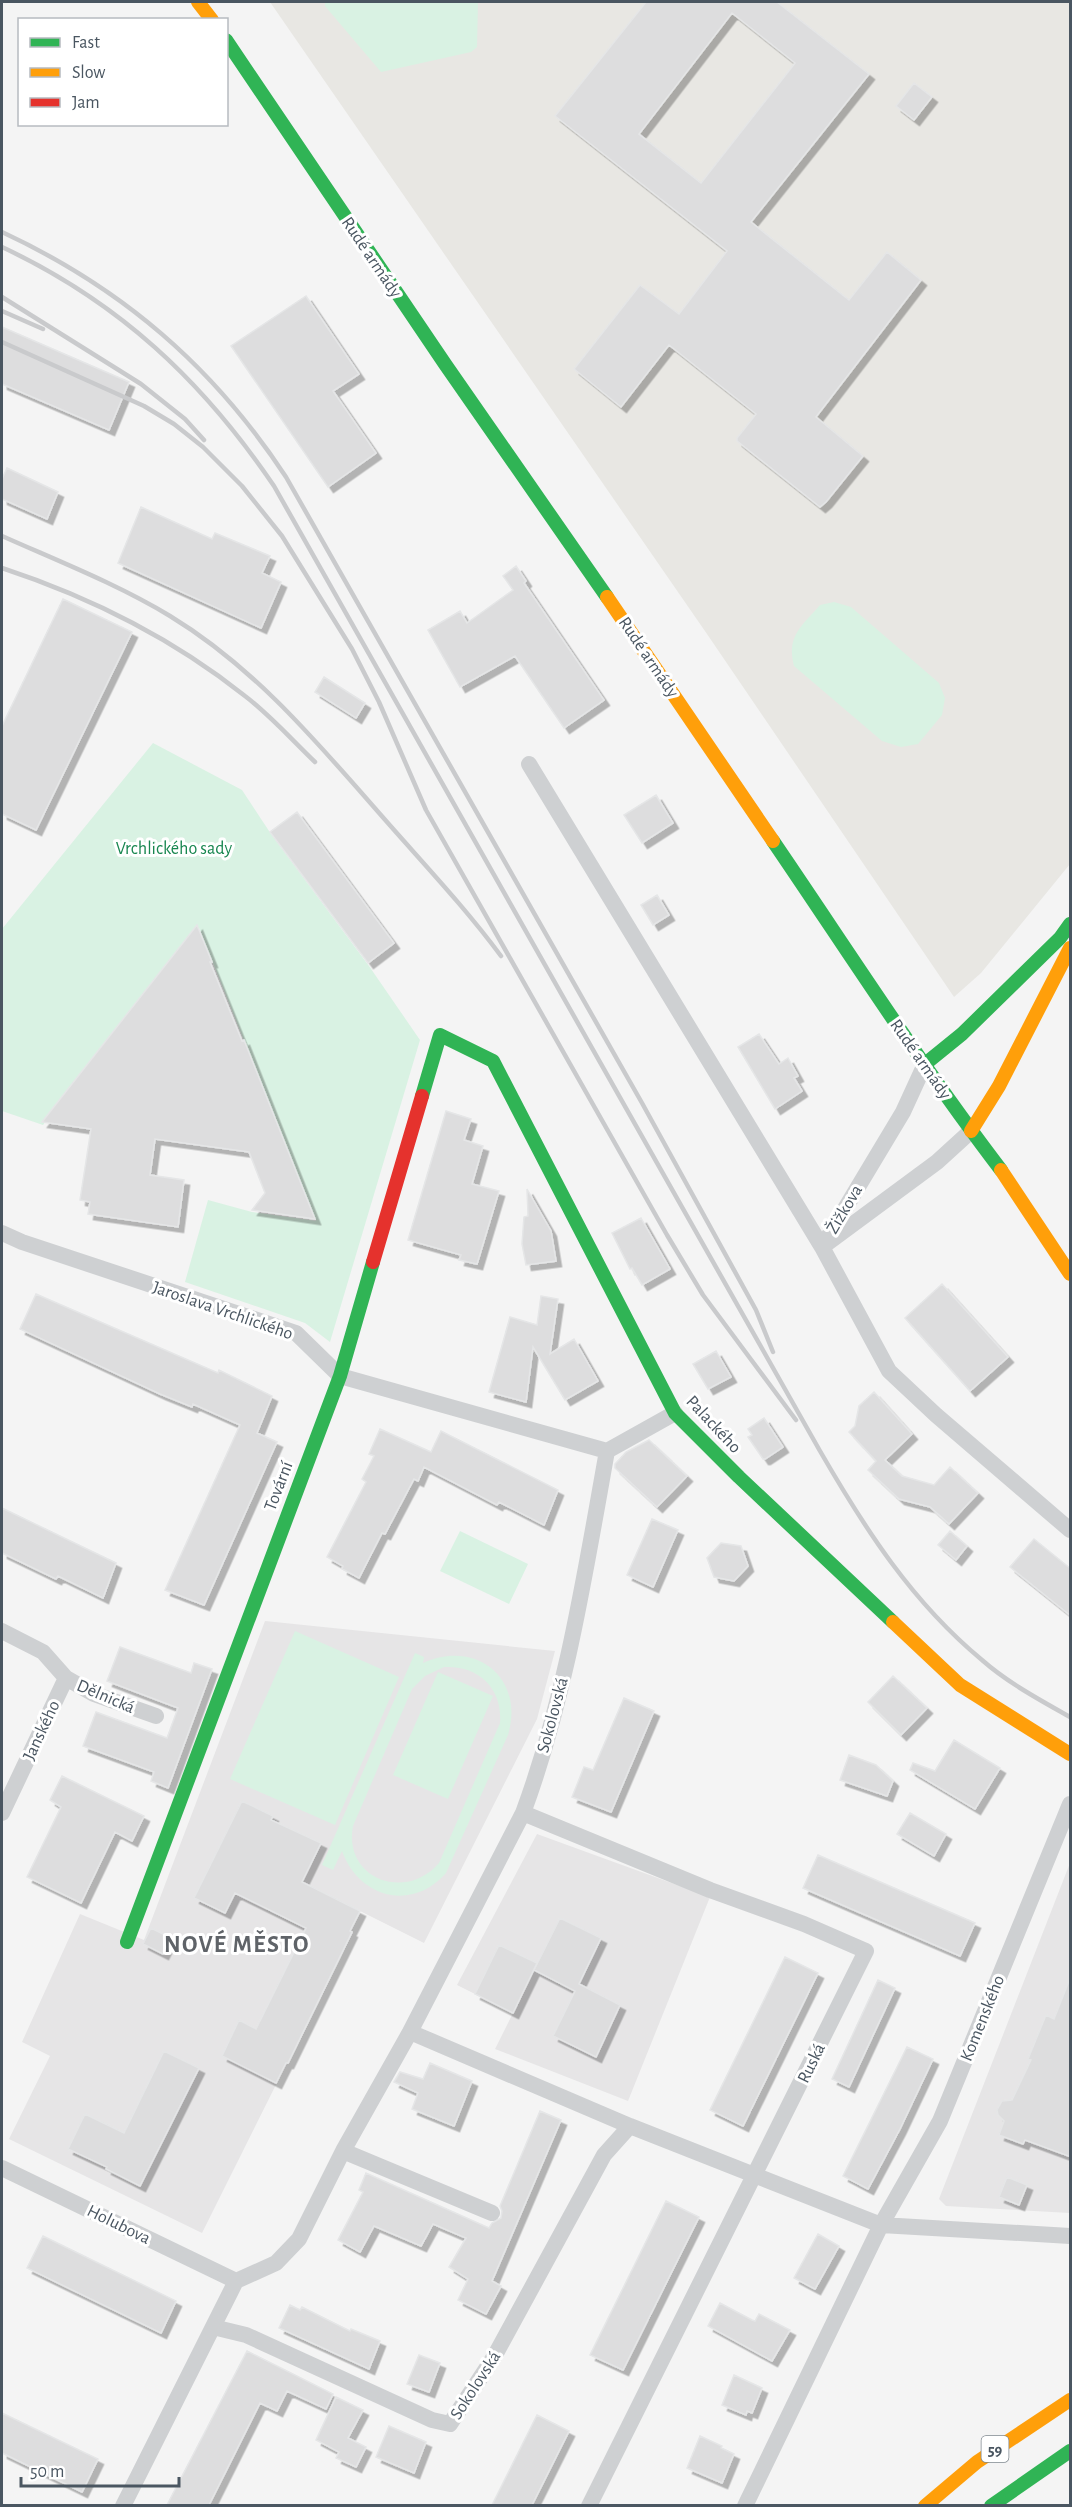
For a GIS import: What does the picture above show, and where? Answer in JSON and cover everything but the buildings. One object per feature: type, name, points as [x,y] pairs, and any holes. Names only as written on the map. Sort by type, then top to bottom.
[{"type":"street","points":[[198,2],[210,18]]},
{"type":"street","name":"Rudé armády","points":[[228,43],[362,242],[654,663],[925,1064],[971,1131],[1008,1179],[1071,1274]]},
{"type":"street","points":[[529,764],[822,1247],[889,1371],[936,1415],[1071,1530]]},
{"type":"street","name":"Žižkova","points":[[822,1247],[903,1112],[925,1064],[962,1035],[1060,939],[1071,924]]},
{"type":"street","name":"Žižkova","points":[[822,1247],[937,1162],[971,1131],[999,1086],[1071,948]]},
{"type":"street","name":"Tovární","points":[[126,1942],[340,1376],[440,1035]]},
{"type":"street","name":"Palackého","points":[[440,1035],[493,1061],[675,1413],[739,1477],[960,1685],[1071,1754]]},
{"type":"street","name":"Jaroslava Vrchlického","points":[[2,1233],[22,1242],[296,1333],[340,1376],[607,1451]]},
{"type":"street","points":[[607,1451],[675,1413]]},
{"type":"street","name":"Sokolovská","points":[[236,2281],[276,2263],[299,2238],[343,2151],[410,2032],[523,1813],[534,1785],[576,1627],[607,1451]]},
{"type":"street","name":"Dělnická","points":[[2,1631],[43,1652],[66,1678],[94,1694],[156,1716]]},
{"type":"street","name":"Janského","points":[[2,1813],[66,1678]]},
{"type":"street","name":"Komenského","points":[[745,2505],[881,2225],[940,2121],[1071,1804]]},
{"type":"street","name":"Ruská","points":[[523,1813],[710,1890],[804,1924],[866,1952],[589,2505]]},
{"type":"street","points":[[410,2032],[630,2126],[881,2225],[1071,2236]]},
{"type":"street","name":"Sokolovská","points":[[213,2327],[246,2335],[432,2420],[450,2424],[494,2357],[604,2155],[630,2126]]},
{"type":"street","points":[[343,2151],[492,2213]]},
{"type":"street","name":"Holubova","points":[[2,2168],[236,2281]]},
{"type":"street","points":[[123,2505],[236,2281]]},
{"type":"street","name":"59","points":[[925,2505],[977,2462],[1071,2400]]},
{"type":"street","points":[[991,2505],[1071,2451]]},
{"type":"shaded area","points":[[270,2],[1070,2],[1070,864],[981,973],[954,997],[707,634]]},
{"type":"shaded area","points":[[265,1621],[555,1651],[537,1719],[424,1943],[360,1911],[352,1932],[202,2233],[9,2139],[50,2056],[22,2042],[80,1914],[144,1940]]},
{"type":"shaded area","points":[[537,1834],[710,1897],[628,2101],[495,2049],[513,2013],[457,1985]]},
{"type":"shaded area","points":[[1070,1863],[1070,2213],[946,2206],[939,2199]]},
{"type":"green space","points":[[325,2],[478,2],[477,47],[471,52],[381,72],[325,6]]},
{"type":"green space","points":[[834,602],[851,607],[939,683],[945,698],[942,715],[918,744],[901,747],[882,741],[794,666],[792,647],[797,632],[820,605]]},
{"type":"green space","name":"Vrchlického sady","points":[[153,743],[242,790],[271,834],[369,966],[420,1040],[330,1342],[305,1323],[185,1282],[208,1200],[252,1212],[316,1221],[199,928],[43,1125],[2,1111],[2,929]]},
{"type":"green space","points":[[460,1531],[528,1564],[509,1604],[440,1571]]},
{"type":"green space","points":[[295,1631],[399,1677],[335,1825],[230,1779]]},
{"type":"green space","points":[[415,1653],[424,1657],[423,1663],[443,1657],[461,1656],[478,1660],[492,1669],[503,1681],[509,1696],[511,1715],[508,1735],[446,1873],[418,1893],[403,1896],[373,1889],[350,1867],[342,1851],[333,1870],[322,1865]],"holes":[[[444,1667],[456,1667],[477,1675],[493,1689],[500,1710],[500,1723],[439,1863],[425,1875],[410,1881],[395,1882],[380,1879],[367,1871],[358,1860],[352,1844],[353,1826],[412,1689],[425,1676]]]},
{"type":"green space","points":[[438,1672],[493,1696],[448,1799],[393,1775]]},
{"type":"railway","points":[[2,232],[87,278],[162,334],[196,365],[228,400],[286,477],[642,1103],[756,1310],[773,1352]]},
{"type":"railway","points":[[2,247],[84,293],[155,347],[218,412],[274,486],[854,1508],[912,1589],[957,1638],[1002,1676],[1070,1717]]},
{"type":"railway","points":[[2,297],[141,384],[185,419],[204,440]]},
{"type":"railway","points":[[2,311],[43,329]]},
{"type":"railway","points":[[2,342],[144,406],[174,424],[203,447],[242,486],[282,536],[352,649],[379,702],[426,810],[667,1235],[703,1295],[796,1420]]},
{"type":"railway","points":[[2,536],[87,573],[150,604],[201,636],[229,658],[282,707],[332,759],[457,901],[501,956]]},
{"type":"railway","points":[[2,568],[67,592],[159,637],[217,675],[254,703],[315,762]]},
{"type":"traffic: fast","points":[[228,43],[445,364],[607,597]]},
{"type":"traffic: fast","points":[[773,841],[913,1048],[1001,1170]]},
{"type":"traffic: fast","points":[[925,1064],[962,1034],[1060,938],[1070,924]]},
{"type":"traffic: fast","points":[[422,1096],[440,1035],[493,1061],[675,1413],[739,1477],[893,1622]]},
{"type":"traffic: fast","points":[[127,1942],[340,1376],[373,1262]]},
{"type":"traffic: fast","points":[[991,2506],[1070,2451]]},
{"type":"traffic: slow","points":[[198,2],[210,18]]},
{"type":"traffic: slow","points":[[607,597],[773,841]]},
{"type":"traffic: slow","points":[[971,1131],[999,1086],[1070,948]]},
{"type":"traffic: slow","points":[[1001,1170],[1070,1274]]},
{"type":"traffic: slow","points":[[893,1622],[960,1685],[1070,1754]]},
{"type":"traffic: slow","points":[[925,2506],[977,2462],[1070,2400]]},
{"type":"traffic: jam","points":[[373,1262],[422,1096]]},
{"type":"district","name":"NOVÉ MĚSTO","points":[[237,1944]]}]
